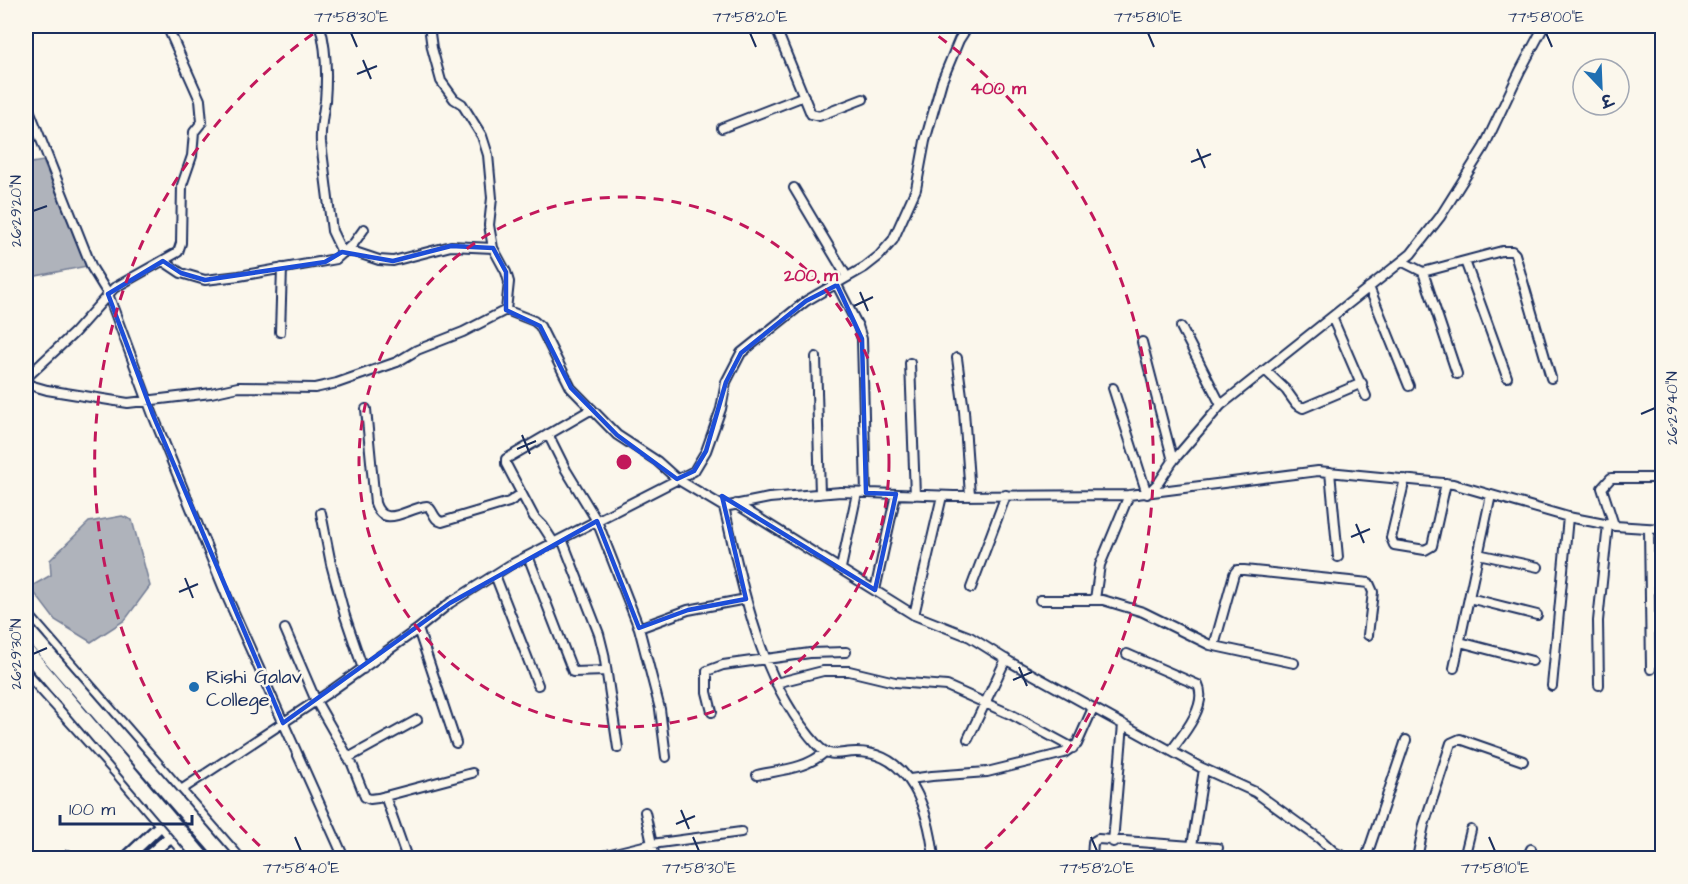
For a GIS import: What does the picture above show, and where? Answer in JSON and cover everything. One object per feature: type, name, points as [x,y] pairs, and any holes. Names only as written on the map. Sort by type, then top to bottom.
[{"type":"highway","points":[[26,628],[225,858]]},
{"type":"highway","points":[[26,651],[202,858]]},
{"type":"street","points":[[34,386],[28,376],[74,333],[111,291],[178,252],[181,243],[182,185],[192,156],[194,132],[202,122],[202,113],[200,100],[167,26]]},
{"type":"street","points":[[320,26],[326,75],[320,130],[321,143],[332,231],[342,252]]},
{"type":"street","points":[[429,26],[441,81],[454,99],[462,104],[482,136],[490,172],[492,198],[489,225],[493,248],[506,272],[508,282],[506,310]]},
{"type":"street","points":[[775,26],[811,114],[815,116],[863,99]]},
{"type":"street","points":[[126,858],[160,826],[181,790],[363,669],[450,603],[528,556],[693,471],[706,451],[721,409],[726,382],[741,353],[806,301],[837,285],[879,256],[893,240],[913,200],[935,103],[959,40],[968,26]]},
{"type":"street","points":[[1147,494],[1221,405],[1411,254],[1440,217],[1484,147],[1520,70],[1544,26]]},
{"type":"street","points":[[722,128],[804,96]]},
{"type":"street","points":[[26,102],[92,268],[111,291],[147,401],[228,599],[344,858]]},
{"type":"street","points":[[794,188],[847,277]]},
{"type":"street","points":[[163,261],[181,273],[205,280],[239,276],[336,259],[354,243],[364,229]]},
{"type":"street","points":[[342,252],[355,252],[379,260],[393,261],[451,246],[493,248]]},
{"type":"street","points":[[1403,262],[1423,272],[1502,251],[1512,251],[1515,254],[1551,378]]},
{"type":"street","points":[[1465,261],[1507,377]]},
{"type":"street","points":[[280,332],[282,268]]},
{"type":"street","points":[[1423,272],[1457,374]]},
{"type":"street","points":[[837,285],[858,326],[862,339],[866,493]]},
{"type":"street","points":[[1369,287],[1410,387]]},
{"type":"street","points":[[26,384],[128,402],[211,393],[238,387],[315,388],[397,362],[417,350],[463,332],[506,310],[534,321],[540,326],[572,388],[618,435],[657,461],[677,479],[724,507],[769,498],[820,494],[942,496],[1147,494],[1318,471],[1446,483],[1568,517],[1611,525],[1662,529]]},
{"type":"street","points":[[1332,317],[1366,396]]},
{"type":"street","points":[[1182,327],[1221,405]]},
{"type":"street","points":[[1142,342],[1173,461]]},
{"type":"street","points":[[816,357],[820,494]]},
{"type":"street","points":[[957,358],[964,411],[970,495]]},
{"type":"street","points":[[910,363],[915,495]]},
{"type":"street","points":[[1266,371],[1286,390],[1296,404],[1303,408],[1362,383]]},
{"type":"street","points":[[1113,388],[1147,494]]},
{"type":"street","points":[[366,409],[375,503],[384,516],[390,518],[427,506],[435,519],[442,522],[509,502],[521,494]]},
{"type":"street","points":[[554,543],[534,517],[506,464],[506,459],[592,410]]},
{"type":"street","points":[[548,434],[566,470],[597,521],[639,628],[660,709],[666,757]]},
{"type":"street","points":[[1330,472],[1338,557]]},
{"type":"street","points":[[1599,685],[1598,621],[1611,525],[1602,488],[1611,478],[1662,478]]},
{"type":"street","points":[[1405,479],[1392,542],[1394,545],[1425,550],[1431,546],[1446,483]]},
{"type":"street","points":[[841,568],[857,493]]},
{"type":"street","points":[[875,590],[896,494]]},
{"type":"street","points":[[971,588],[1006,495]]},
{"type":"street","points":[[1095,599],[1100,565],[1129,495]]},
{"type":"street","points":[[1454,668],[1491,495]]},
{"type":"street","points":[[914,615],[942,496]]},
{"type":"street","points":[[736,504],[914,615],[970,638],[1204,769],[1255,792],[1320,839],[1334,855],[1347,858]]},
{"type":"street","points":[[724,507],[746,599],[766,660],[776,683],[796,717],[825,752],[836,754],[857,752],[882,758],[910,779],[923,808],[932,838],[934,858]]},
{"type":"street","points":[[321,513],[331,564],[363,669]]},
{"type":"street","points":[[1552,686],[1568,517]]},
{"type":"street","points":[[1649,529],[1651,669]]},
{"type":"street","points":[[562,539],[599,634],[618,748]]},
{"type":"street","points":[[1478,554],[1538,567]]},
{"type":"street","points":[[528,556],[573,672],[606,670]]},
{"type":"street","points":[[1214,646],[1237,570],[1369,583],[1373,592],[1368,635]]},
{"type":"street","points":[[495,575],[538,685]]},
{"type":"street","points":[[1469,598],[1537,615]]},
{"type":"street","points":[[639,628],[688,610],[746,599]]},
{"type":"street","points":[[1040,600],[1095,599],[1143,612],[1214,646],[1294,663]]},
{"type":"street","points":[[26,612],[240,858]]},
{"type":"street","points":[[285,629],[316,701],[348,758],[365,797],[370,799],[385,796],[472,772]]},
{"type":"street","points":[[418,629],[456,743]]},
{"type":"street","points":[[1460,642],[1532,661]]},
{"type":"street","points":[[712,712],[707,692],[707,671],[723,665],[810,653],[846,652]]},
{"type":"street","points":[[1127,654],[1198,685],[1201,690],[1191,724],[1171,751]]},
{"type":"street","points":[[968,739],[1006,659]]},
{"type":"street","points":[[776,683],[823,671],[849,670],[895,682],[947,686],[1012,715],[1073,748]]},
{"type":"street","points":[[27,678],[117,774],[188,858]]},
{"type":"street","points":[[910,779],[987,772],[1054,757],[1073,748],[1093,708]]},
{"type":"street","points":[[348,758],[417,720]]},
{"type":"street","points":[[1113,842],[1123,724]]},
{"type":"street","points":[[1417,858],[1424,825],[1451,743],[1460,739],[1523,761]]},
{"type":"street","points":[[1366,858],[1406,740]]},
{"type":"street","points":[[757,775],[802,766],[815,761],[825,752]]},
{"type":"street","points":[[1192,846],[1204,769]]},
{"type":"street","points":[[385,796],[407,858]]},
{"type":"street","points":[[645,812],[655,858]]},
{"type":"street","points":[[1464,858],[1472,830]]},
{"type":"street","points":[[594,858],[652,844],[741,832]]},
{"type":"street","points":[[146,858],[170,837]]},
{"type":"street","points":[[1092,858],[1095,840],[1218,848]]},
{"type":"street","points":[[1527,858],[1531,849]]},
{"type":"highlighted area","points":[[451,246],[493,248],[506,272],[506,310],[540,326],[571,388],[617,435],[677,479],[694,471],[706,451],[726,382],[741,353],[806,301],[837,285],[862,339],[866,493],[896,494],[875,590],[722,496],[746,599],[688,610],[639,628],[597,521],[450,603],[283,723],[153,415],[108,294],[163,261],[181,273],[205,280],[325,262],[342,252],[393,261]]},
{"type":"shaded area","points":[[43,161],[87,266],[26,278],[26,164]]},
{"type":"shaded area","points":[[122,516],[132,520],[150,586],[125,620],[91,642],[55,620],[30,587],[51,575],[50,560],[89,522]]},
{"type":"place","name":"Rishi Galav College","points":[[194,687]]}]
